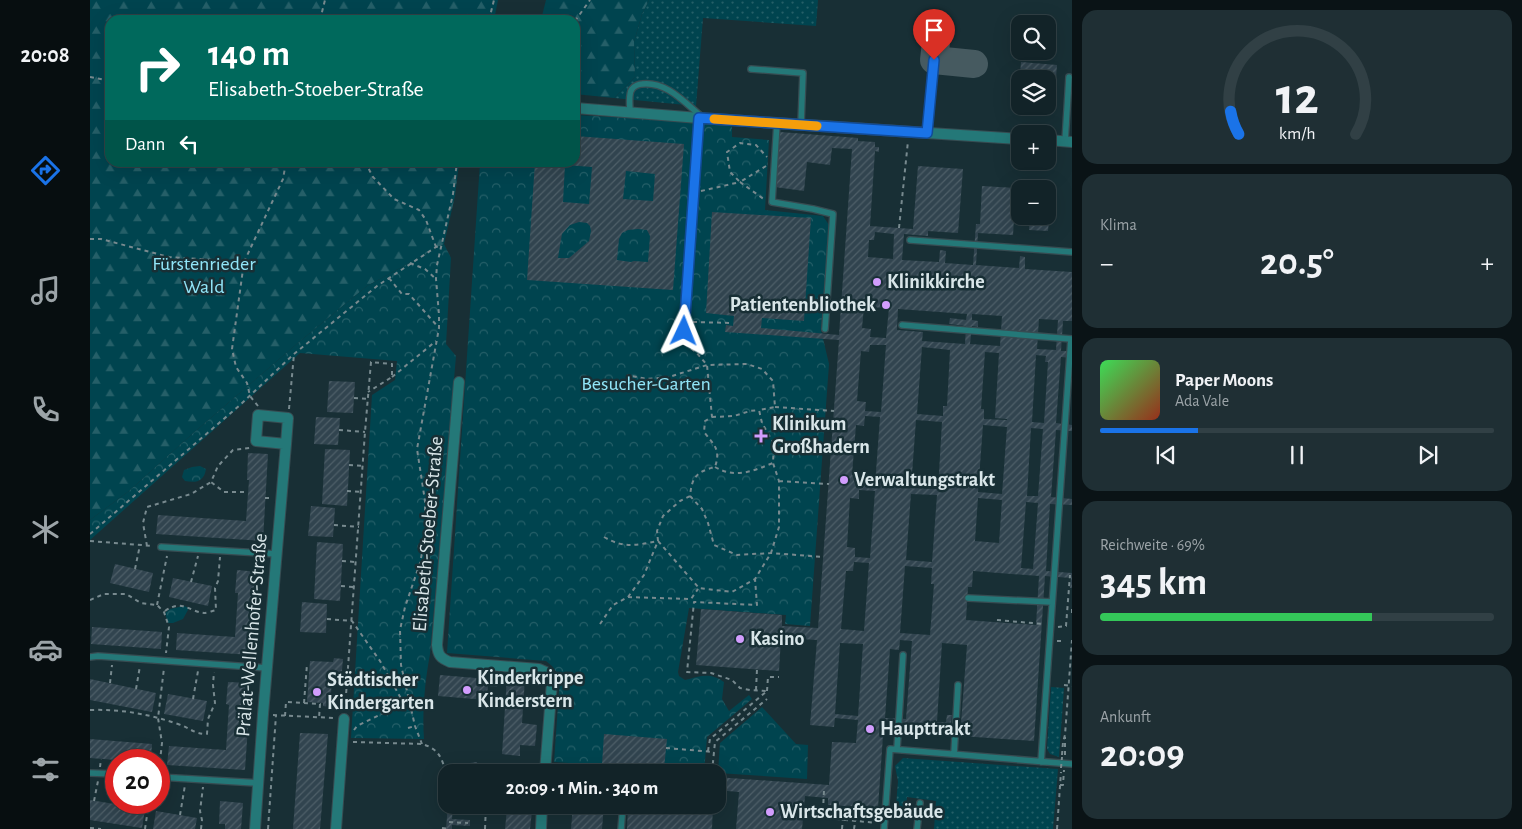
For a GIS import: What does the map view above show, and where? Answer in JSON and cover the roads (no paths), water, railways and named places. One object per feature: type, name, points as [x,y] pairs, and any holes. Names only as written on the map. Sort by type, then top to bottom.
[{"type":"street","points":[[580,108],[1011,138]]},
{"type":"street","points":[[1056,141],[1069,142]]},
{"type":"street","name":"Elisabeth-Stoeber-Straße","points":[[459,382],[437,636],[438,653],[442,659],[450,662],[541,669],[548,673],[552,682],[546,764]]},
{"type":"street","name":"Prälat-Wellenhofer-Straße","points":[[255,829],[263,714],[276,554],[286,444],[288,418],[258,415],[256,442],[286,444]]},
{"type":"street","points":[[336,829],[344,719]]},
{"type":"street","points":[[541,829],[542,814]]},
{"type":"lane","points":[[927,133],[934,60]]},
{"type":"lane","points":[[751,70],[803,73],[801,124]]},
{"type":"lane","points":[[1069,78],[1069,142]]},
{"type":"lane","points":[[630,112],[632,89],[637,85],[652,83],[664,87],[701,118],[684,331]]},
{"type":"lane","points":[[776,123],[772,202],[833,214],[825,329]]},
{"type":"lane","points":[[910,240],[1072,252]]},
{"type":"lane","points":[[902,325],[1071,339],[1041,762]]},
{"type":"lane","points":[[161,547],[276,554]]},
{"type":"lane","points":[[968,598],[1052,602]]},
{"type":"lane","points":[[898,749],[903,655]]},
{"type":"lane","points":[[90,657],[267,668]]},
{"type":"lane","points":[[954,754],[958,685]]},
{"type":"lane","points":[[884,829],[890,749],[1072,764]]},
{"type":"lane","points":[[90,772],[105,773]]},
{"type":"lane","points":[[170,778],[258,783]]},
{"type":"lane","points":[[917,829],[920,803]]},
{"type":"lane","points":[[621,829],[622,814]]},
{"type":"place","name":"Klinikkirche","points":[[877,282]]},
{"type":"place","name":"Patientenbliothek","points":[[886,305]]},
{"type":"place","name":"Klinikum Großhadern","points":[[761,436]]},
{"type":"place","name":"Verwaltungstrakt","points":[[844,480]]},
{"type":"place","name":"Kasino","points":[[740,639]]},
{"type":"place","name":"Kinderkrippe Kinderstern","points":[[467,690]]},
{"type":"place","name":"Städtischer Kindergarten","points":[[317,692]]},
{"type":"place","name":"Haupttrakt","points":[[870,729]]},
{"type":"place","name":"Wirtschaftsgebäude","points":[[770,812]]},
{"type":"park label","name":"Fürstenrieder Wald","points":[[204,276]]},
{"type":"park label","name":"Besucher-Garten","points":[[646,384]]}]
